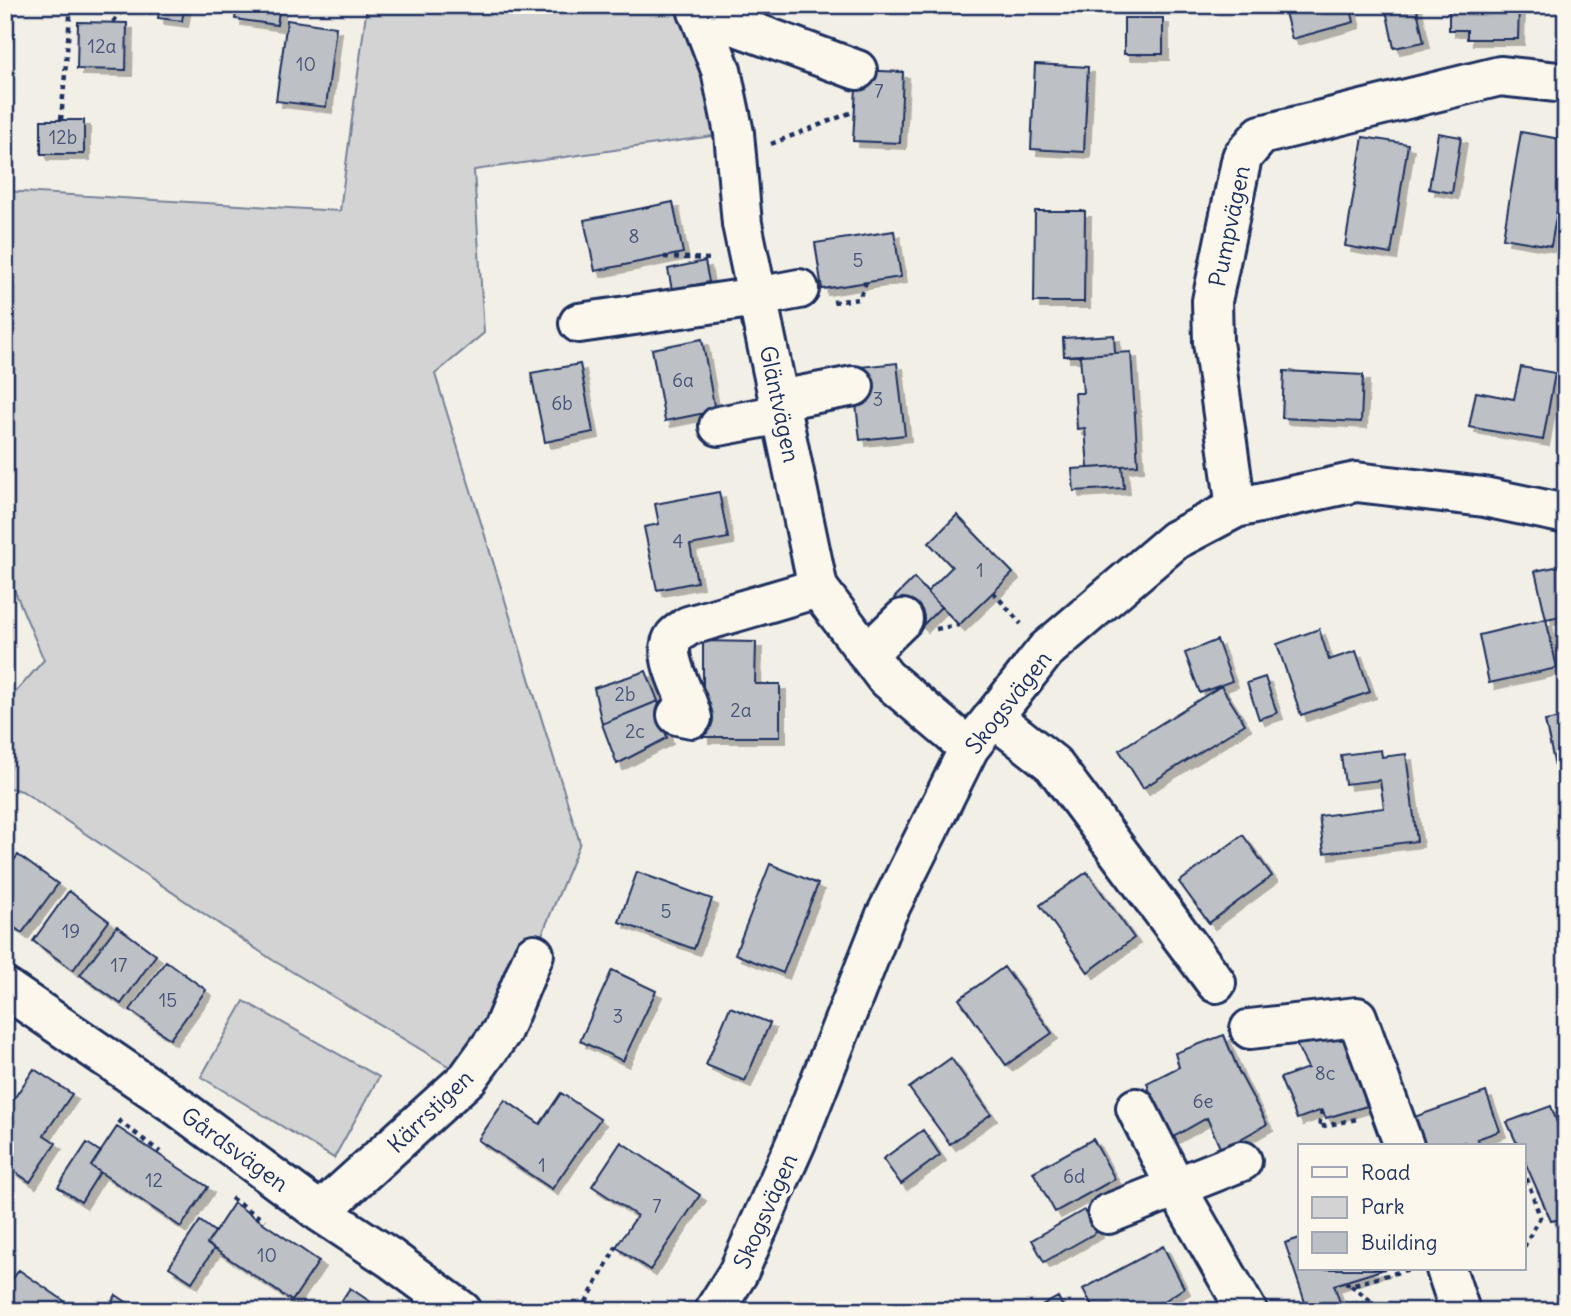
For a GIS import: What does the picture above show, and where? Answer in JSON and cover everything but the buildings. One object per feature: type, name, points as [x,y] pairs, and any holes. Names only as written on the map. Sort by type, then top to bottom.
[{"type":"street","points":[[697,9],[857,70]]},
{"type":"street","name":"Gläntvägen","points":[[697,9],[721,70],[734,133],[736,158],[733,249],[757,297],[818,588],[885,677],[970,748]]},
{"type":"street","name":"Pumpvägen","points":[[1236,508],[1213,342],[1212,301],[1242,158],[1261,135],[1500,76],[1566,83]]},
{"type":"street","points":[[579,323],[799,289]]},
{"type":"street","points":[[719,426],[854,386]]},
{"type":"street","name":"Skogsvägen","points":[[714,1311],[738,1273],[792,1152],[885,917],[970,748],[1046,650],[1175,540],[1236,508],[1356,482],[1484,497],[1566,514]]},
{"type":"street","points":[[677,715],[692,718],[677,678],[657,652],[688,626],[739,620],[818,588]]},
{"type":"street","points":[[867,653],[903,619]]},
{"type":"street","points":[[993,717],[1053,764],[1216,983]]},
{"type":"street","name":"Kärrstigen","points":[[320,1212],[468,1079],[502,1031],[534,954]]},
{"type":"street","name":"Gårdsvägen","points":[[5,988],[173,1103],[320,1212],[390,1258],[462,1311]]},
{"type":"street","points":[[1250,1029],[1357,1017],[1398,1129]]},
{"type":"street","points":[[1136,1108],[1176,1187],[1247,1311]]},
{"type":"street","points":[[1108,1214],[1242,1161]]},
{"type":"path","points":[[61,120],[71,5]]},
{"type":"path","points":[[113,22],[127,5]]},
{"type":"path","points":[[736,158],[855,111]]},
{"type":"path","points":[[664,257],[733,249]]},
{"type":"path","points":[[1322,1110],[1319,1128],[1398,1129]]},
{"type":"path","points":[[118,1120],[160,1152]]},
{"type":"path","points":[[1526,1172],[1540,1217],[1526,1243]]},
{"type":"path","points":[[581,1311],[616,1248]]},
{"type":"path","points":[[1382,1311],[1348,1284],[1440,1285]]},
{"type":"green space","points":[[367,5],[696,5],[734,133],[474,170],[484,333],[435,374],[580,843],[502,1031],[468,1078],[271,959],[22,791],[5,787],[5,704],[44,660],[5,568],[5,191],[340,211]]},
{"type":"green space","points":[[244,1001],[379,1077],[334,1158],[201,1077]]}]
